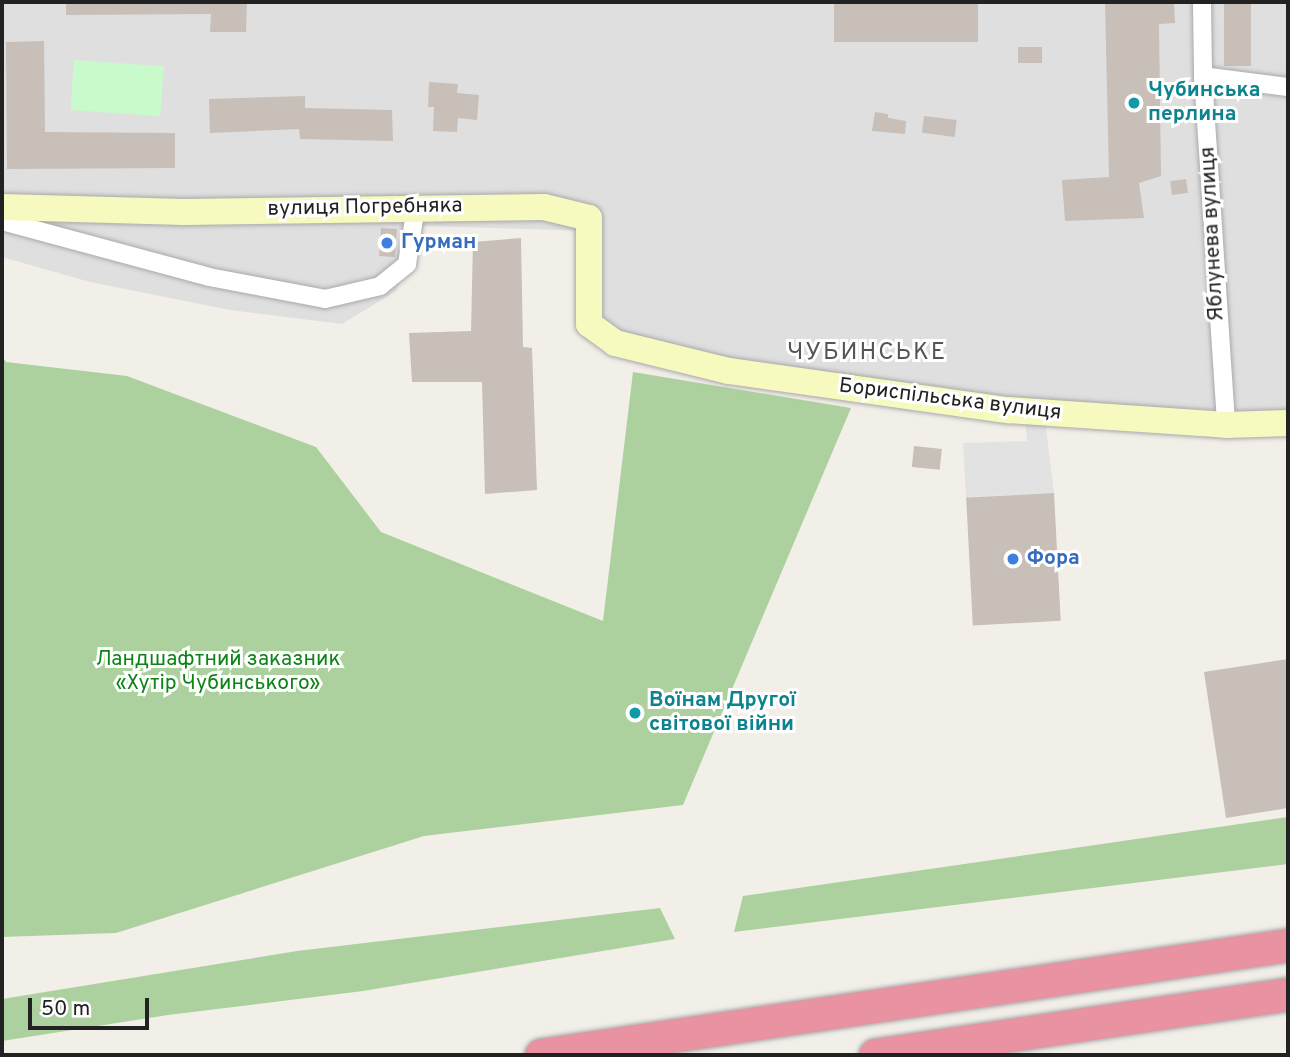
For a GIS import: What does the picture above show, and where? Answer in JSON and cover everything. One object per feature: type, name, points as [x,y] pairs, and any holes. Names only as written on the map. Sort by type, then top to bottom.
[{"type":"highway","points":[[541,1055],[1288,945]]},
{"type":"highway","points":[[875,1055],[1288,994]]},
{"type":"street","name":"Яблунева вулиця","points":[[1202,2],[1203,76],[1227,425]]},
{"type":"street","points":[[1203,76],[1288,88]]},
{"type":"street","points":[[2,221],[107,252],[209,277],[325,299],[380,286],[407,264],[416,206]]},
{"type":"street","name":"вулиця Погребняка","points":[[2,207],[184,212],[416,206],[544,207],[589,218],[589,324],[615,343]]},
{"type":"street","name":"Бориспільська вулиця","points":[[615,343],[729,371],[877,394],[1008,410],[1227,425],[1288,423]]},
{"type":"shaded area","points":[[2,2],[1288,2],[1288,423],[1232,425],[603,350],[596,231],[423,226],[396,291],[342,324],[230,310],[90,282],[2,257]]},
{"type":"shaded area","points":[[1025,412],[1044,413],[1054,493],[966,497],[963,443],[1027,441]]},
{"type":"green space","points":[[74,60],[164,66],[160,116],[71,110]]},
{"type":"green space","name":"Ландшафтний заказник «Хутір Чубинського»","points":[[2,356],[6,362],[127,376],[316,447],[381,532],[603,621],[633,372],[851,408],[683,805],[424,836],[116,933],[2,937]]},
{"type":"green space","points":[[1288,817],[1288,864],[734,932],[743,896]]},
{"type":"green space","points":[[660,908],[675,939],[363,991],[168,1015],[2,1041],[2,999],[297,951]]},
{"type":"building","points":[[66,2],[247,2],[246,32],[210,32],[211,14],[66,15]]},
{"type":"building","points":[[834,2],[978,2],[978,42],[834,42]]},
{"type":"building","name":"Чубинська перлина","points":[[1105,2],[1174,2],[1175,23],[1159,24],[1161,176],[1139,183],[1144,218],[1065,221],[1062,180],[1109,177]]},
{"type":"building","points":[[1224,2],[1251,2],[1251,66],[1224,66]]},
{"type":"building","points":[[44,41],[45,132],[175,133],[175,168],[7,169],[6,42]]},
{"type":"building","points":[[1018,47],[1042,47],[1042,63],[1018,63]]},
{"type":"building","points":[[429,82],[458,84],[457,93],[479,95],[477,120],[458,118],[457,132],[433,131],[434,107],[428,107]]},
{"type":"building","points":[[305,96],[305,108],[392,110],[393,141],[300,139],[299,129],[210,133],[209,99]]},
{"type":"building","points":[[875,112],[888,114],[888,118],[906,121],[905,134],[872,131]]},
{"type":"building","points":[[924,116],[957,120],[955,137],[922,133]]},
{"type":"building","points":[[1186,179],[1188,193],[1172,195],[1170,181]]},
{"type":"building","name":"Гурман","points":[[381,228],[397,229],[395,257],[379,256]]},
{"type":"building","points":[[521,238],[523,347],[532,348],[537,490],[485,494],[482,382],[412,382],[409,333],[471,331],[473,242]]},
{"type":"building","points":[[914,446],[942,449],[940,470],[912,467]]},
{"type":"building","name":"Фора","points":[[1054,493],[1061,621],[973,625],[966,498]]},
{"type":"building","points":[[1288,659],[1288,808],[1226,818],[1204,672]]},
{"type":"place","name":"Чубинська перлина","points":[[1134,103]]},
{"type":"place","name":"Гурман","points":[[387,243]]},
{"type":"place","name":"Фора","points":[[1013,559]]},
{"type":"place","name":"Воїнам Другої світової війни","points":[[635,713]]},
{"type":"district","name":"ЧУБИНСЬКЕ","points":[[867,354]]}]
